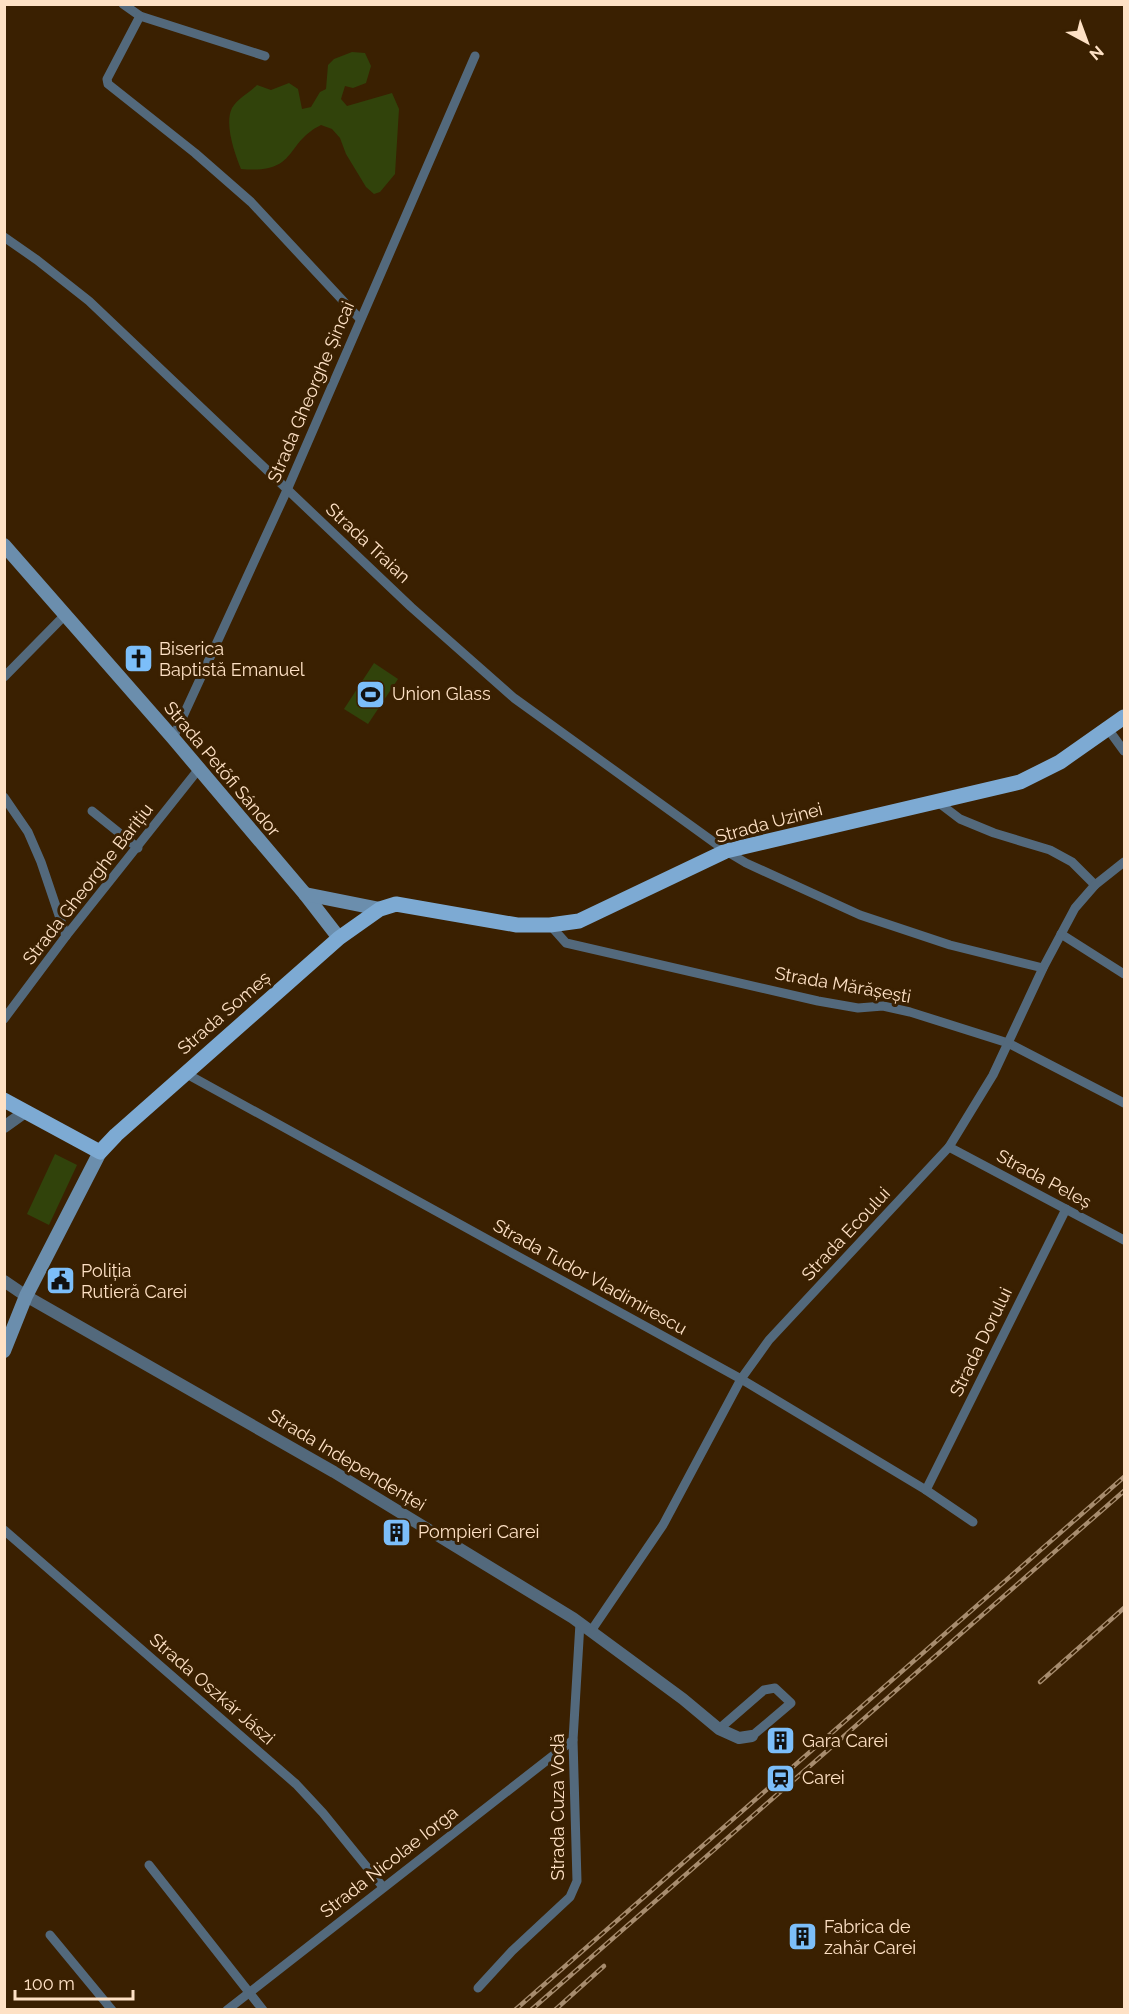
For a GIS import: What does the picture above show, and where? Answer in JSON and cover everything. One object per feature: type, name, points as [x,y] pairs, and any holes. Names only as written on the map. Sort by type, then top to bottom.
[{"type":"main road","name":"Strada Petőfi Sándor","points":[[4,545],[173,738],[339,938]]},
{"type":"main road","name":"Strada Uzinei","points":[[380,909],[396,904],[517,925],[550,925],[579,921],[726,852],[1020,782],[1060,762],[1125,717]]},
{"type":"main road","points":[[304,894],[380,909]]},
{"type":"main road","name":"Strada Someș","points":[[100,1152],[185,1073],[339,938],[380,909]]},
{"type":"main road","points":[[4,1100],[100,1152],[26,1296],[4,1351]]},
{"type":"street","points":[[123,4],[140,16],[265,56]]},
{"type":"street","points":[[140,16],[107,79],[108,84],[195,153],[251,202],[360,320]]},
{"type":"street","name":"Strada Gheorghe Șincai","points":[[173,738],[287,490],[474,56]]},
{"type":"street","name":"Strada Traian","points":[[4,237],[38,260],[89,301],[411,607],[514,698],[726,852],[860,915],[950,945],[1043,968]]},
{"type":"street","points":[[4,677],[66,614]]},
{"type":"street","points":[[1108,729],[1125,751]]},
{"type":"street","name":"Strada Gheorghe Barițiu","points":[[4,1019],[66,936],[198,770]]},
{"type":"street","points":[[4,797],[28,832],[41,862],[66,936]]},
{"type":"street","points":[[939,802],[960,819],[994,833],[1050,850],[1072,862],[1095,885]]},
{"type":"street","points":[[92,811],[138,848]]},
{"type":"street","name":"Strada Ecoului","points":[[591,1631],[663,1525],[741,1379],[769,1340],[949,1147],[993,1075],[1043,968],[1075,908],[1095,885],[1125,862]]},
{"type":"street","name":"Strada Mărășești","points":[[550,925],[566,943],[818,1001],[858,1008],[883,1006],[910,1012],[1008,1043],[1125,1103]]},
{"type":"street","points":[[1061,934],[1125,974]]},
{"type":"street","name":"Strada Tudor Vladimirescu","points":[[185,1073],[741,1379],[926,1490],[973,1522]]},
{"type":"street","points":[[4,1127],[25,1112]]},
{"type":"street","name":"Strada Peleș","points":[[949,1147],[1125,1240]]},
{"type":"street","name":"Strada Dorului","points":[[926,1490],[1066,1209]]},
{"type":"street","name":"Strada Independenței","points":[[4,1281],[26,1296],[334,1472],[580,1623],[683,1699],[719,1729],[739,1738],[752,1736],[791,1703],[775,1688],[764,1690],[719,1729]]},
{"type":"street","name":"Strada Oszkár Jászi","points":[[4,1530],[296,1784],[323,1813],[383,1887]]},
{"type":"street","name":"Strada Cuza Vodă","points":[[478,1988],[512,1951],[574,1891],[577,1881],[573,1740],[580,1623]]},
{"type":"street","name":"Strada Nicolae Iorga","points":[[227,2010],[573,1740]]},
{"type":"street","points":[[150,1865],[264,2010]]},
{"type":"street","points":[[50,1935],[112,2010]]},
{"type":"green space","points":[[352,52],[365,53],[371,66],[366,83],[353,88],[345,86],[341,99],[347,106],[392,93],[399,109],[395,174],[380,192],[374,194],[366,187],[346,154],[340,138],[332,129],[321,125],[309,133],[282,162],[273,167],[241,169],[231,139],[229,122],[232,108],[237,102],[257,85],[271,90],[289,83],[298,89],[302,109],[311,107],[320,92],[326,89],[328,65],[334,59]]},
{"type":"green space","name":"Union Glass","points":[[374,663],[398,679],[368,724],[344,709]]},
{"type":"green space","points":[[55,1154],[77,1165],[49,1225],[27,1214]]},
{"type":"railway","points":[[515,2010],[1124,1477]]},
{"type":"railway","points":[[531,2010],[1124,1491]]},
{"type":"railway","points":[[1040,1682],[1124,1608]]},
{"type":"railway","points":[[555,2010],[604,1966]]},
{"type":"place","name":"Biserica Baptistă Emanuel","points":[[138,659]]},
{"type":"place","name":"Union Glass","points":[[371,694]]},
{"type":"place","name":"Poliția Rutieră Carei","points":[[60,1281]]},
{"type":"place","name":"Pompieri Carei","points":[[397,1532]]},
{"type":"place","name":"Gara Carei","points":[[781,1741]]},
{"type":"place","name":"Carei","points":[[781,1778]]},
{"type":"place","name":"Fabrica de zahăr Carei","points":[[803,1937]]}]
